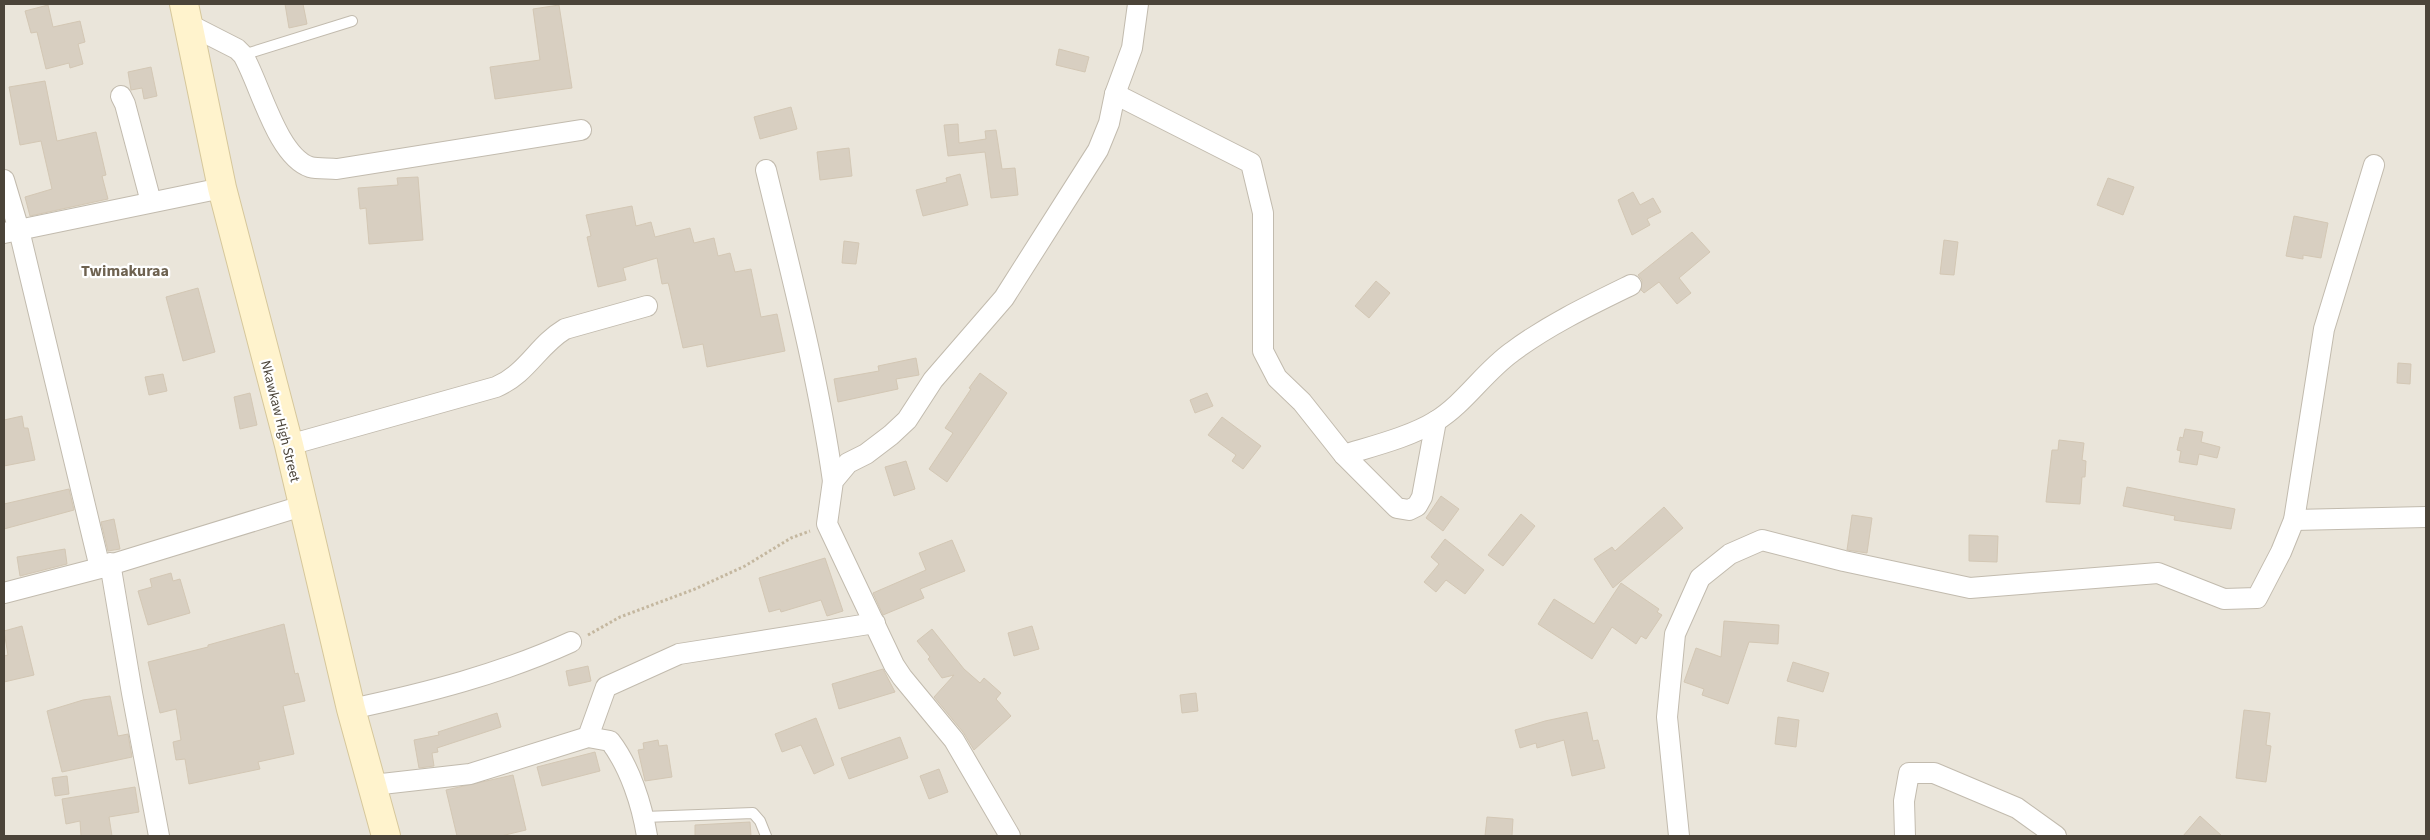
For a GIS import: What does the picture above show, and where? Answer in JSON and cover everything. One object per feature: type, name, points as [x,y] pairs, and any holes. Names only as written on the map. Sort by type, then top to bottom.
[{"type":"main road","name":"Nkawkaw High Street","points":[[186,14],[222,188],[289,445],[351,709],[386,836]]},
{"type":"street","points":[[833,481],[848,463],[866,454],[892,435],[907,420],[933,380],[1004,298],[1098,150],[1109,123],[1115,94],[1132,48],[1138,4]]},
{"type":"street","points":[[186,14],[243,55],[279,138],[292,153],[310,167],[337,168],[581,130]]},
{"type":"street","points":[[1115,94],[1251,163],[1263,213],[1263,352],[1277,378],[1302,402],[1344,455],[1397,508],[1410,510],[1417,506],[1422,497],[1436,421]]},
{"type":"street","points":[[121,96],[125,104],[151,202]]},
{"type":"street","points":[[1679,836],[1667,717],[1675,634],[1700,578],[1730,554],[1762,540],[1844,561],[1970,588],[2158,573],[2224,599],[2257,598],[2281,552],[2294,520],[2324,329],[2374,165]]},
{"type":"street","points":[[766,170],[811,355],[826,432],[833,481],[827,524],[902,677],[954,740],[1010,836]]},
{"type":"street","points":[[4,180],[11,231],[105,566],[132,693],[159,836]]},
{"type":"street","points":[[11,231],[222,188]]},
{"type":"street","points":[[1344,455],[1383,443],[1436,421],[1469,394],[1512,352],[1581,309],[1630,285]]},
{"type":"street","points":[[289,445],[496,387],[519,374],[555,335],[564,329],[647,306]]},
{"type":"street","points":[[4,593],[105,566],[302,506]]},
{"type":"street","points":[[2294,520],[2426,518]]},
{"type":"street","points":[[588,737],[606,687],[679,654],[875,623]]},
{"type":"street","points":[[351,709],[423,694],[531,660],[571,642]]},
{"type":"street","points":[[373,785],[470,774],[588,737],[610,741],[620,753],[645,827]]},
{"type":"street","points":[[1904,836],[1904,801],[1910,773],[1934,774],[2016,808],[2056,836]]},
{"type":"lane","points":[[243,55],[352,21]]},
{"type":"lane","points":[[645,827],[753,813],[760,821],[766,836]]},
{"type":"path","points":[[571,642],[620,617],[696,589],[745,566],[791,538],[827,524]]},
{"type":"shaded area","points":[[4,4],[2426,4],[2426,836],[4,836]]},
{"type":"building","points":[[285,4],[303,4],[307,24],[289,28]]},
{"type":"building","points":[[48,5],[53,27],[80,21],[85,42],[78,44],[83,64],[70,68],[69,63],[46,69],[37,32],[31,33],[25,11]]},
{"type":"building","points":[[559,5],[572,88],[495,99],[490,67],[540,60],[533,9]]},
{"type":"building","points":[[1059,49],[1089,57],[1085,72],[1056,65]]},
{"type":"building","points":[[151,67],[157,96],[144,99],[142,88],[131,90],[128,72]]},
{"type":"building","points":[[45,81],[57,141],[96,132],[106,175],[102,176],[108,199],[30,216],[25,197],[52,189],[41,141],[20,145],[9,87]]},
{"type":"building","points":[[791,107],[797,129],[760,139],[754,117]]},
{"type":"building","points":[[958,124],[959,143],[986,139],[985,131],[996,130],[1002,169],[1015,168],[1018,195],[991,198],[985,152],[948,156],[944,125]]},
{"type":"building","points":[[849,148],[852,176],[820,180],[817,152]]},
{"type":"building","points":[[960,174],[968,205],[923,216],[916,190],[947,182],[946,178]]},
{"type":"building","points":[[418,177],[423,240],[369,244],[366,208],[360,209],[358,188],[398,185],[397,178]]},
{"type":"building","points":[[2108,178],[2134,187],[2123,215],[2097,205]]},
{"type":"building","points":[[1633,192],[1640,205],[1653,198],[1661,212],[1647,219],[1650,225],[1632,235],[1618,200]]},
{"type":"building","points":[[632,206],[636,226],[651,222],[655,237],[690,228],[694,243],[714,238],[718,256],[730,253],[735,272],[751,269],[761,317],[777,314],[785,351],[707,367],[703,344],[683,348],[669,286],[668,283],[662,284],[657,258],[623,268],[626,280],[598,287],[587,237],[591,236],[586,215]]},
{"type":"building","points":[[2294,216],[2328,223],[2321,258],[2303,255],[2303,259],[2286,256]]},
{"type":"building","points":[[1692,232],[1710,252],[1679,278],[1691,293],[1677,304],[1659,282],[1644,293],[1641,290],[1642,280],[1638,275]]},
{"type":"building","points":[[1944,240],[1958,242],[1954,275],[1940,274]]},
{"type":"building","points":[[844,241],[859,243],[856,264],[842,263]]},
{"type":"building","points":[[1376,281],[1390,293],[1369,318],[1355,306]]},
{"type":"building","points":[[198,288],[215,352],[183,361],[166,297]]},
{"type":"building","points":[[916,358],[919,375],[896,379],[898,389],[838,402],[834,379],[879,371],[878,366]]},
{"type":"building","points":[[2398,363],[2411,364],[2410,384],[2397,383]]},
{"type":"building","points":[[980,373],[1007,393],[947,482],[929,469],[953,433],[945,428]]},
{"type":"building","points":[[163,374],[167,391],[149,395],[145,377]]},
{"type":"building","points":[[250,393],[257,425],[240,429],[234,397]]},
{"type":"building","points":[[1207,393],[1213,406],[1195,413],[1190,400]]},
{"type":"building","points":[[22,416],[24,428],[28,428],[35,460],[4,466],[4,420]]},
{"type":"building","points":[[1222,417],[1261,446],[1243,469],[1232,461],[1236,455],[1208,435]]},
{"type":"building","points":[[2185,429],[2203,432],[2201,442],[2220,447],[2217,458],[2199,454],[2197,465],[2179,462],[2181,451],[2177,450],[2180,437],[2183,438]]},
{"type":"building","points":[[2059,440],[2084,443],[2082,460],[2086,461],[2085,477],[2082,477],[2080,504],[2046,502],[2052,450],[2058,450]]},
{"type":"building","points":[[906,461],[915,489],[894,496],[885,467]]},
{"type":"building","points":[[2127,487],[2235,509],[2231,529],[2174,520],[2175,516],[2123,506]]},
{"type":"building","points":[[69,489],[74,510],[4,529],[4,504]]},
{"type":"building","points":[[1441,496],[1459,509],[1443,531],[1426,518]]},
{"type":"building","points":[[1664,507],[1683,528],[1613,588],[1594,559],[1612,547],[1615,551]]},
{"type":"building","points":[[1521,514],[1535,526],[1503,566],[1488,555]]},
{"type":"building","points":[[1852,515],[1872,518],[1867,553],[1847,550]]},
{"type":"building","points":[[114,519],[120,549],[108,551],[101,522]]},
{"type":"building","points":[[1969,535],[1998,536],[1997,562],[1969,561]]},
{"type":"building","points":[[1445,539],[1484,570],[1465,594],[1446,580],[1436,592],[1424,582],[1439,564],[1431,557]]},
{"type":"building","points":[[952,540],[965,571],[920,589],[924,598],[883,615],[873,593],[926,570],[919,553]]},
{"type":"building","points":[[65,549],[67,564],[20,576],[17,557]]},
{"type":"building","points":[[825,558],[843,611],[827,616],[821,600],[781,612],[780,609],[769,612],[759,578]]},
{"type":"building","points":[[171,573],[173,581],[180,579],[190,613],[148,625],[138,591],[152,587],[150,579]]},
{"type":"building","points":[[1621,583],[1659,609],[1657,612],[1662,615],[1646,639],[1641,636],[1636,644],[1612,627],[1592,659],[1538,624],[1554,599],[1594,624]]},
{"type":"building","points":[[1724,621],[1779,625],[1778,644],[1749,642],[1728,704],[1702,695],[1704,689],[1684,682],[1696,648],[1721,657]]},
{"type":"building","points":[[284,624],[295,674],[298,673],[305,701],[283,706],[294,754],[258,762],[260,769],[189,784],[185,759],[176,760],[173,742],[181,740],[176,709],[160,713],[148,662],[208,647],[208,645]]},
{"type":"building","points":[[22,626],[34,675],[4,682],[4,656],[8,655],[4,631]]},
{"type":"building","points":[[1032,626],[1039,649],[1014,656],[1008,633]]},
{"type":"building","points":[[932,629],[964,669],[980,683],[984,678],[1001,693],[996,699],[1011,716],[974,750],[963,732],[934,697],[954,675],[942,678],[928,659],[930,657],[917,641]]},
{"type":"building","points":[[1793,662],[1829,673],[1823,692],[1787,681]]},
{"type":"building","points":[[588,666],[591,681],[569,686],[566,671]]},
{"type":"building","points":[[883,669],[895,692],[839,709],[832,684]]},
{"type":"building","points":[[1196,693],[1198,711],[1182,713],[1180,695]]},
{"type":"building","points":[[110,696],[118,736],[128,734],[132,757],[62,772],[47,711],[83,700]]},
{"type":"building","points":[[2244,710],[2270,713],[2266,745],[2271,746],[2266,782],[2236,778]]},
{"type":"building","points":[[1587,712],[1593,741],[1598,740],[1605,768],[1572,776],[1564,740],[1537,748],[1536,743],[1520,748],[1515,730]]},
{"type":"building","points":[[497,713],[501,727],[437,748],[438,752],[432,753],[434,766],[419,768],[414,740],[439,735],[438,732]]},
{"type":"building","points":[[1778,717],[1799,720],[1796,747],[1775,744]]},
{"type":"building","points":[[816,718],[834,765],[814,774],[801,745],[782,752],[775,734]]},
{"type":"building","points":[[900,737],[908,758],[849,779],[841,758]]},
{"type":"building","points":[[658,740],[659,746],[667,745],[672,777],[645,781],[638,750],[644,749],[643,743]]},
{"type":"building","points":[[595,752],[600,771],[542,786],[537,767]]},
{"type":"building","points":[[939,769],[948,792],[929,799],[920,776]]},
{"type":"building","points":[[513,775],[526,830],[501,836],[457,836],[446,790]]},
{"type":"building","points":[[67,776],[69,794],[55,796],[52,778]]},
{"type":"building","points":[[135,787],[139,812],[109,817],[112,836],[81,836],[80,821],[66,824],[62,799]]},
{"type":"building","points":[[2200,816],[2222,836],[2183,836]]},
{"type":"building","points":[[1487,817],[1513,819],[1512,836],[1485,836]]},
{"type":"building","points":[[750,822],[751,836],[695,836],[695,825]]},
{"type":"district","name":"Twimakuraa","points":[[125,270]]}]
